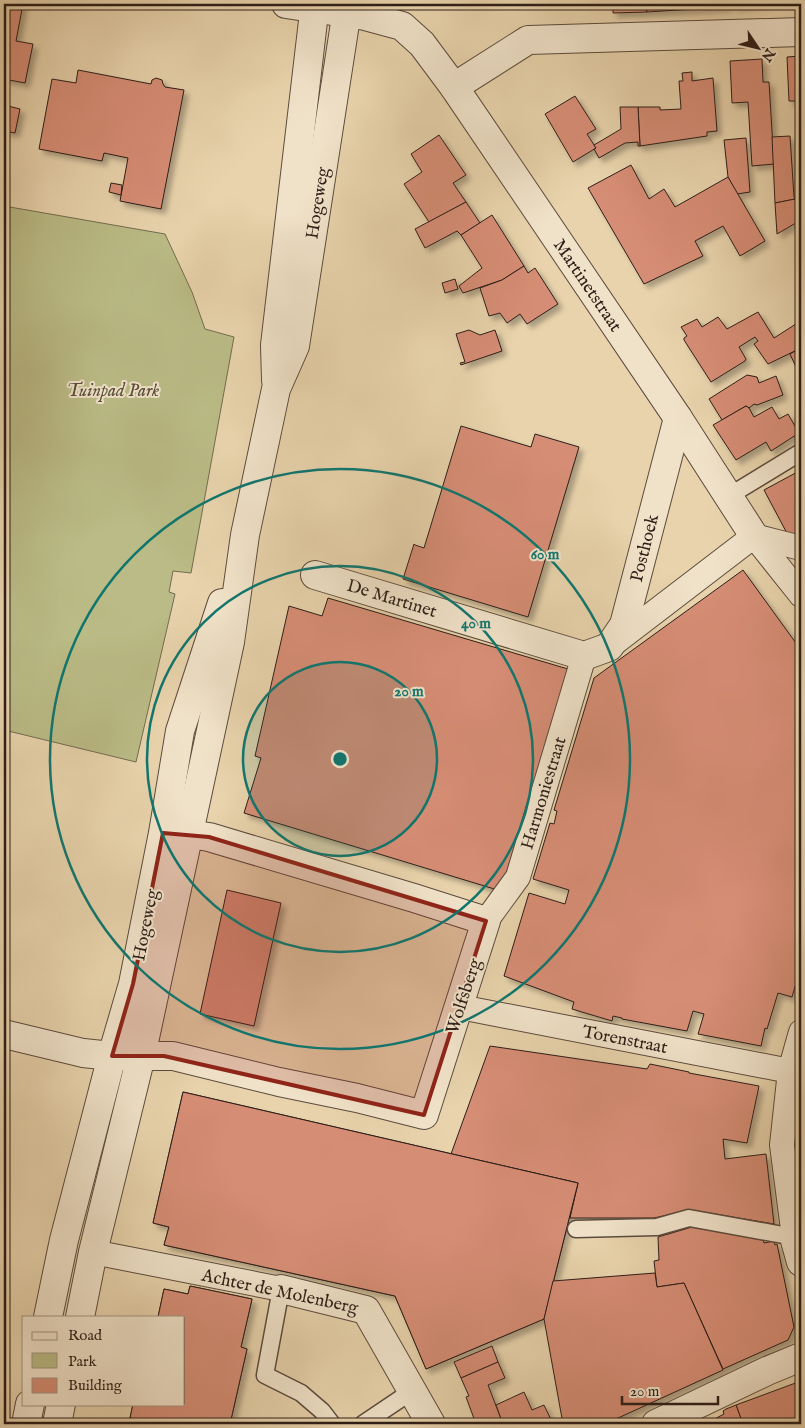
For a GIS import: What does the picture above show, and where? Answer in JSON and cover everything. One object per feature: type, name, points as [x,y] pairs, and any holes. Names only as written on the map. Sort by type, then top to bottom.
[{"type":"street","name":"Martinetstraat","points":[[286,4],[347,9],[402,26],[422,44],[454,87],[678,418],[754,536],[801,594]]},
{"type":"street","name":"Hogeweg","points":[[276,389],[275,344],[315,6]]},
{"type":"street","name":"Hogeweg","points":[[80,1316],[141,1056],[176,834],[180,731],[245,535],[276,389],[295,346],[347,9]]},
{"type":"street","points":[[454,87],[528,40],[801,32]]},
{"type":"street","name":"Posthoek","points":[[596,652],[624,625],[678,418]]},
{"type":"street","points":[[596,652],[754,536],[801,548]]},
{"type":"street","name":"De Martinet","points":[[315,575],[596,652]]},
{"type":"street","name":"Harmoniestraat","points":[[486,921],[518,877],[596,652]]},
{"type":"street","name":"Hogeweg","points":[[48,1316],[64,1240],[112,1056],[176,834]]},
{"type":"street","points":[[176,834],[209,837],[486,921]]},
{"type":"street","name":"Wolfsberg","points":[[141,1056],[173,1056],[424,1115],[486,921]]},
{"type":"street","name":"Torenstraat","points":[[460,1007],[790,1071]]},
{"type":"street","points":[[797,1249],[782,1145],[790,1071],[801,1032]]},
{"type":"street","points":[[4,1034],[83,1053],[141,1056]]},
{"type":"street","name":"Achter de Molenberg","points":[[94,1252],[281,1289],[366,1310],[431,1424]]},
{"type":"street","points":[[656,1424],[767,1371],[801,1357]]},
{"type":"street","points":[[26,1424],[30,1406]]},
{"type":"street","points":[[57,1424],[62,1406]]},
{"type":"lane","points":[[729,496],[801,452]]},
{"type":"lane","points":[[576,1229],[657,1226],[689,1218],[797,1249]]},
{"type":"lane","points":[[281,1289],[265,1375],[302,1393],[322,1411],[332,1424]]},
{"type":"lane","points":[[363,1424],[412,1391]]},
{"type":"highlighted area","points":[[163,833],[209,837],[486,921],[424,1115],[164,1056],[112,1056],[133,984]]},
{"type":"green space","name":"Tuinpad Park","points":[[4,206],[165,234],[192,292],[205,329],[234,337],[191,573],[173,571],[169,592],[175,594],[136,762],[4,730]]},
{"type":"building","points":[[4,4],[23,4],[16,41],[33,44],[25,83],[4,79]]},
{"type":"building","points":[[613,4],[646,4],[647,12],[613,13]]},
{"type":"building","points":[[646,4],[693,4],[694,9],[647,12]]},
{"type":"building","points":[[693,4],[728,4],[728,7],[694,9]]},
{"type":"building","points":[[732,4],[766,4],[732,7]]},
{"type":"building","points":[[801,56],[801,101],[789,101],[787,57]]},
{"type":"building","points":[[762,59],[763,82],[769,82],[774,164],[752,166],[748,102],[732,103],[730,61]]},
{"type":"building","points":[[78,70],[151,84],[152,80],[156,78],[162,80],[165,87],[184,90],[161,209],[120,201],[128,158],[104,153],[102,161],[39,149],[52,79],[76,83]]},
{"type":"building","points":[[692,72],[692,81],[713,78],[717,131],[707,132],[707,136],[640,146],[638,107],[660,107],[660,110],[681,109],[679,81],[683,81],[682,73]]},
{"type":"building","points":[[575,96],[596,129],[587,134],[596,148],[573,162],[545,114]]},
{"type":"building","points":[[8,106],[20,109],[15,133],[4,131]]},
{"type":"building","points":[[620,107],[638,107],[640,146],[638,146],[638,142],[625,143],[599,158],[594,145],[621,129]]},
{"type":"building","points":[[439,135],[466,175],[453,183],[466,202],[429,222],[404,184],[422,172],[411,154]]},
{"type":"building","points":[[790,136],[795,199],[775,203],[772,137]]},
{"type":"building","points":[[746,138],[750,192],[737,194],[728,177],[724,140]]},
{"type":"building","points":[[631,165],[649,199],[664,189],[675,207],[728,177],[765,241],[740,256],[723,226],[695,241],[703,256],[644,284],[588,188]]},
{"type":"building","points":[[111,183],[122,185],[121,195],[109,192]]},
{"type":"building","points":[[795,199],[801,211],[801,220],[777,234],[775,203]]},
{"type":"building","points":[[466,202],[480,223],[461,235],[457,231],[425,248],[415,229]]},
{"type":"building","points":[[492,215],[524,266],[502,280],[463,293],[459,286],[482,268],[461,235]]},
{"type":"building","points":[[524,266],[528,273],[535,268],[558,304],[527,324],[520,314],[507,323],[500,313],[489,316],[480,288],[502,280]]},
{"type":"building","points":[[455,279],[458,289],[445,293],[442,283]]},
{"type":"building","points":[[758,312],[774,338],[799,322],[801,325],[801,348],[768,364],[754,344],[758,341],[755,337],[739,347],[746,359],[745,361],[711,382],[684,340],[687,336],[681,327],[697,319],[702,327],[718,317],[727,329]]},
{"type":"building","points":[[469,330],[480,335],[495,330],[502,351],[461,365],[460,363],[465,362],[456,334]]},
{"type":"building","points":[[801,348],[801,366],[796,367],[790,354]]},
{"type":"building","points":[[747,375],[757,377],[759,383],[776,376],[783,395],[757,405],[754,404],[749,408],[746,406],[722,420],[709,399]]},
{"type":"building","points":[[746,406],[754,417],[772,407],[779,419],[788,414],[799,433],[771,451],[766,442],[736,460],[713,425]]},
{"type":"building","points":[[461,426],[531,447],[535,434],[579,447],[528,617],[403,579],[414,544],[424,548]]},
{"type":"building","points":[[801,470],[801,533],[793,538],[789,537],[764,490]]},
{"type":"building","points":[[743,570],[801,650],[801,966],[792,997],[778,993],[767,1029],[765,1028],[761,1046],[698,1034],[704,1014],[693,1011],[687,1031],[613,1016],[612,1021],[572,1009],[574,1002],[504,976],[529,893],[565,904],[569,890],[533,879],[550,823],[554,824],[557,811],[554,810],[594,678]]},
{"type":"building","points":[[328,598],[568,669],[501,891],[244,813],[261,758],[255,756],[289,606],[322,616]]},
{"type":"building","points":[[227,890],[281,903],[254,1026],[200,1014]]},
{"type":"building","points":[[490,1046],[647,1069],[650,1064],[759,1086],[747,1143],[723,1139],[725,1159],[766,1154],[774,1224],[691,1210],[654,1218],[570,1218],[578,1183],[451,1154]]},
{"type":"building","points":[[183,1092],[578,1183],[544,1319],[426,1369],[395,1296],[164,1245],[169,1227],[153,1223]]},
{"type":"building","points":[[183,1092],[578,1183],[544,1319],[426,1369],[395,1296],[164,1245],[169,1227],[153,1223]]},
{"type":"building","points":[[692,1227],[763,1239],[764,1243],[774,1241],[775,1245],[777,1244],[794,1327],[788,1340],[723,1369],[684,1283],[657,1287],[654,1261],[659,1260],[658,1237]]},
{"type":"building","points":[[655,1273],[657,1287],[684,1283],[723,1370],[605,1424],[563,1424],[544,1319],[553,1281]]},
{"type":"building","points":[[190,1286],[252,1299],[241,1347],[247,1349],[230,1424],[134,1424],[135,1419],[130,1418],[133,1406],[185,1406],[185,1316],[158,1316],[164,1289],[188,1294]]},
{"type":"building","points":[[190,1286],[252,1299],[241,1347],[247,1349],[230,1424],[134,1424],[135,1419],[130,1418],[133,1406],[185,1406],[185,1316],[158,1316],[164,1289],[188,1294]]},
{"type":"building","points":[[492,1346],[498,1362],[461,1378],[454,1362]]},
{"type":"building","points":[[498,1362],[505,1378],[488,1385],[503,1424],[476,1424],[466,1397],[469,1396],[461,1378]]},
{"type":"building","points":[[801,1381],[801,1424],[743,1424],[736,1405]]},
{"type":"building","points":[[524,1392],[532,1410],[544,1405],[553,1424],[503,1424],[496,1405]]},
{"type":"building","points":[[736,1405],[743,1424],[705,1424],[724,1414],[723,1411],[726,1409]]}]
